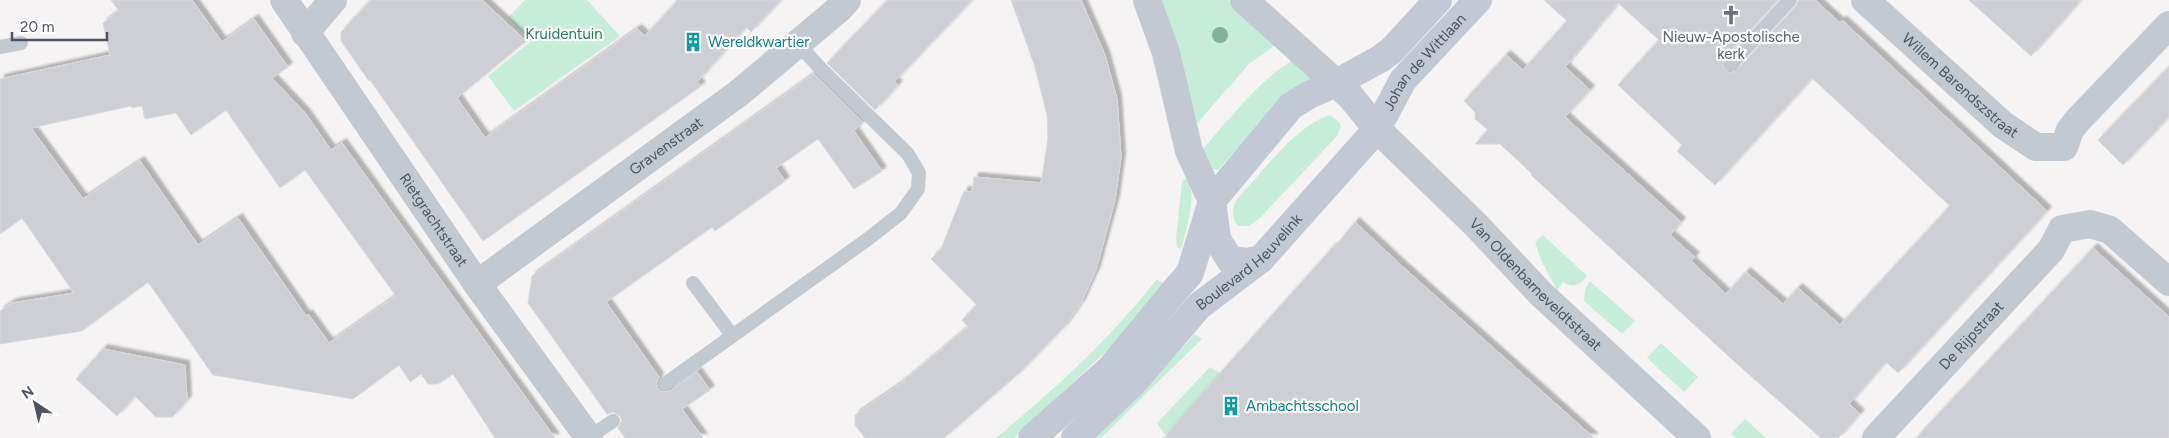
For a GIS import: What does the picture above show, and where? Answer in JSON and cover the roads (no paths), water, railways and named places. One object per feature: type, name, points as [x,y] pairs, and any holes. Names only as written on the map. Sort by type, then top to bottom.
[{"type":"main road","name":"Johan de Wittlaan","points":[[1336,83],[1380,59],[1392,50],[1438,0]]},
{"type":"main road","name":"Johan de Wittlaan","points":[[1378,129],[1403,80],[1478,0]]},
{"type":"main road","name":"Boulevard Heuvelink","points":[[1032,438],[1110,368],[1190,273],[1212,201],[1291,106],[1309,95],[1336,83]]},
{"type":"main road","points":[[1336,83],[1351,97],[1378,129]]},
{"type":"main road","name":"Boulevard Heuvelink","points":[[1075,438],[1134,382],[1199,306],[1261,259],[1378,129]]},
{"type":"main road","points":[[1212,201],[1217,239],[1230,260],[1248,262],[1261,259]]},
{"type":"street","name":"Rietgrachtstraat","points":[[284,0],[477,284],[589,438]]},
{"type":"street","points":[[305,33],[333,0]]},
{"type":"street","name":"Gravenstraat","points":[[477,284],[738,93],[798,44],[847,0]]},
{"type":"street","points":[[1147,0],[1166,53],[1189,151],[1212,201]]},
{"type":"street","points":[[1244,0],[1336,83]]},
{"type":"street","name":"Willem Barendszstraat","points":[[1865,0],[2003,125],[2036,147],[2064,147],[2070,130],[2077,121],[2169,25]]},
{"type":"street","name":"Van Oldenbarneveldtstraat","points":[[1378,129],[1476,224],[1541,294],[1697,438]]},
{"type":"street","name":"De Rijpstraat","points":[[1876,438],[2051,250],[2062,229],[2090,224],[2110,230],[2169,282]]},
{"type":"lane","points":[[1731,64],[1790,0]]},
{"type":"lane","points":[[0,47],[21,43]]},
{"type":"lane","points":[[664,384],[881,229],[901,213],[918,188],[919,173],[908,154],[798,44]]},
{"type":"lane","points":[[694,283],[732,335]]},
{"type":"lane","points":[[589,438],[613,422]]},
{"type":"place","name":"Nieuw-Apostolische kerk","points":[[1731,15]]},
{"type":"place","name":"Wereldkwartier","points":[[693,42]]},
{"type":"place","name":"Ambachtsschool","points":[[1231,406]]},
{"type":"park label","name":"Kruidentuin","points":[[564,34]]}]
